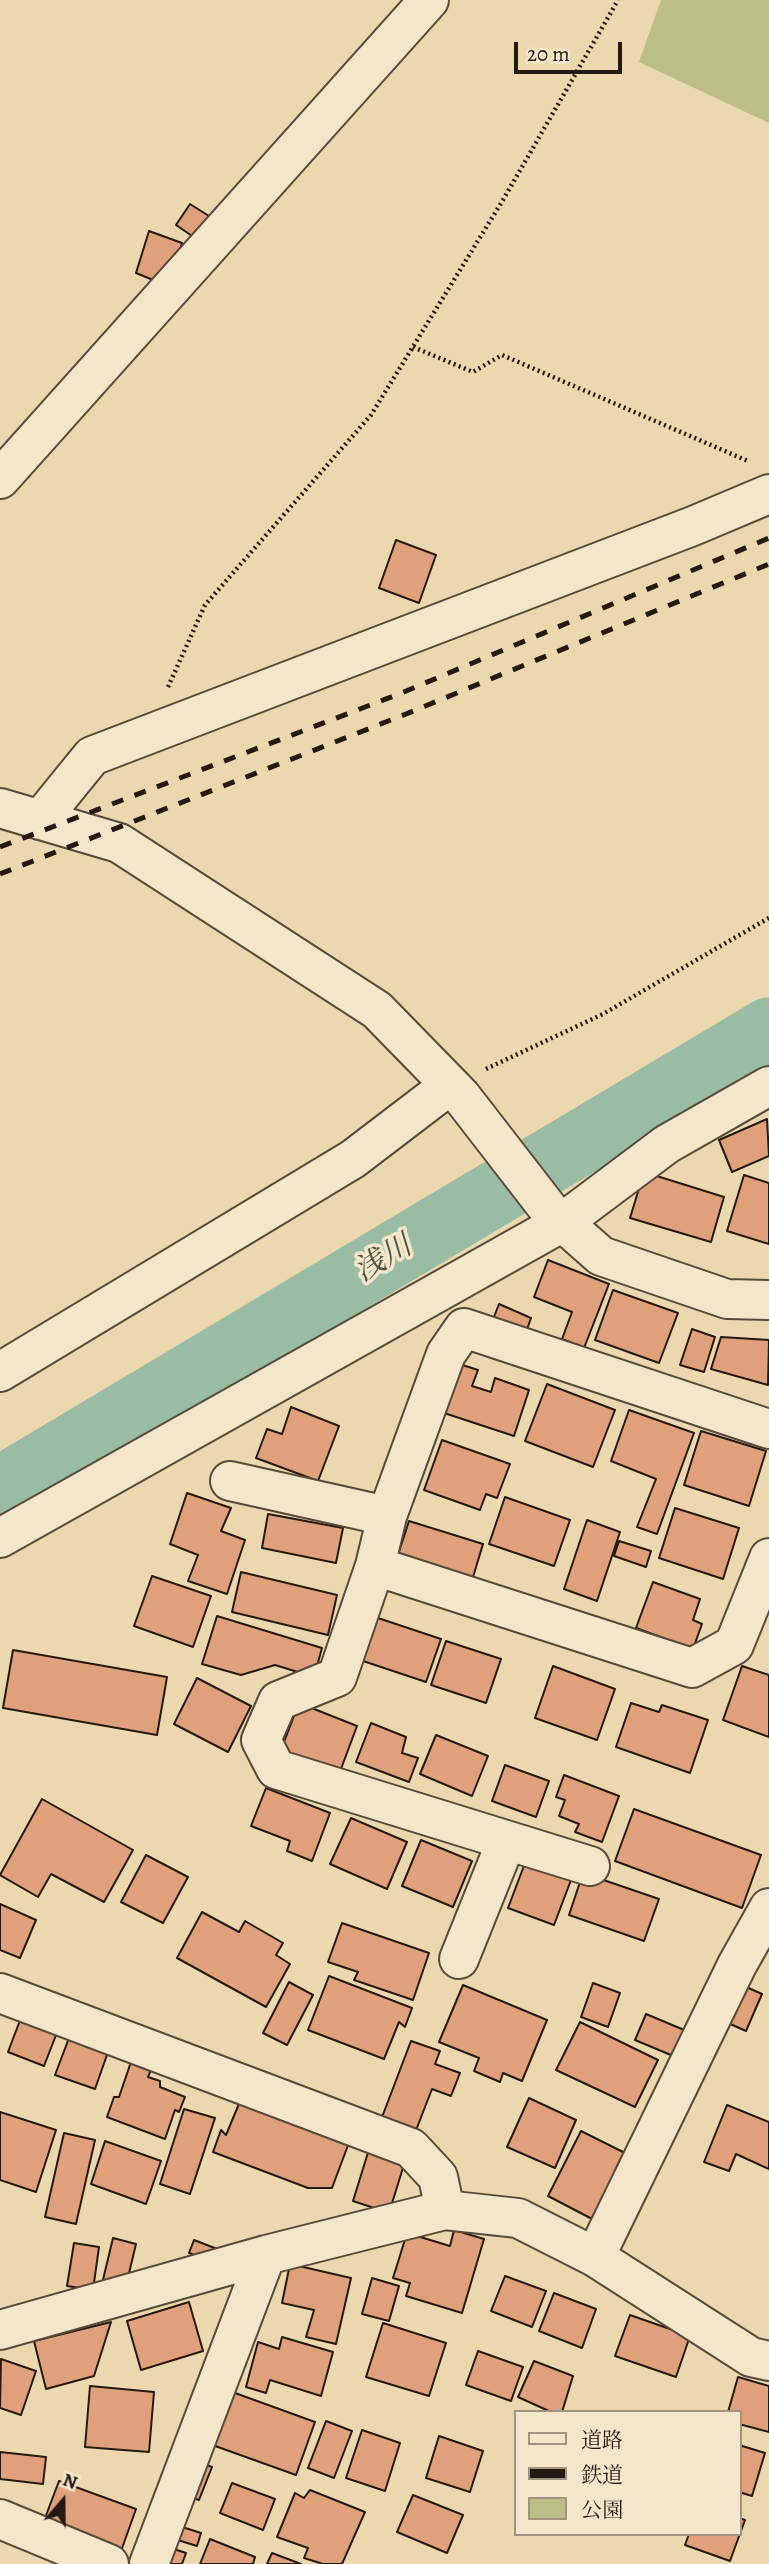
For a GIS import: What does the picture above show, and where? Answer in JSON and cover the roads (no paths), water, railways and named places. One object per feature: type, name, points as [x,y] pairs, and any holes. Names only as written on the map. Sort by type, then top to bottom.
[{"type":"street","points":[[0,479],[429,0]]},
{"type":"street","points":[[40,820],[92,756],[693,526],[763,479]]},
{"type":"street","points":[[0,808],[119,843],[377,1010],[456,1091],[556,1217],[601,1256],[727,1299],[769,1300]]},
{"type":"street","points":[[0,1538],[556,1217],[667,1144],[769,1086]]},
{"type":"street","points":[[0,1372],[353,1159],[456,1091]]},
{"type":"street","points":[[590,1866],[275,1769],[261,1740],[278,1701],[337,1677],[375,1566],[387,1516],[446,1353],[464,1328],[769,1429]]},
{"type":"street","points":[[230,1481],[387,1516]]},
{"type":"street","points":[[375,1566],[692,1668],[734,1645],[769,1558]]},
{"type":"street","points":[[459,1959],[506,1842]]},
{"type":"street","points":[[595,2257],[737,1965],[769,1908]]},
{"type":"street","points":[[0,1993],[411,2148],[438,2177],[445,2210]]},
{"type":"street","points":[[0,2330],[266,2255],[445,2210],[518,2218],[595,2257],[751,2357],[769,2361]]},
{"type":"street","points":[[149,2564],[266,2255]]},
{"type":"street","points":[[0,2519],[109,2564]]},
{"type":"waterway","name":"浅川","points":[[0,1489],[769,1030]]},
{"type":"railway","points":[[0,847],[399,694],[769,538]]},
{"type":"railway","points":[[0,874],[406,714],[769,564]]}]
